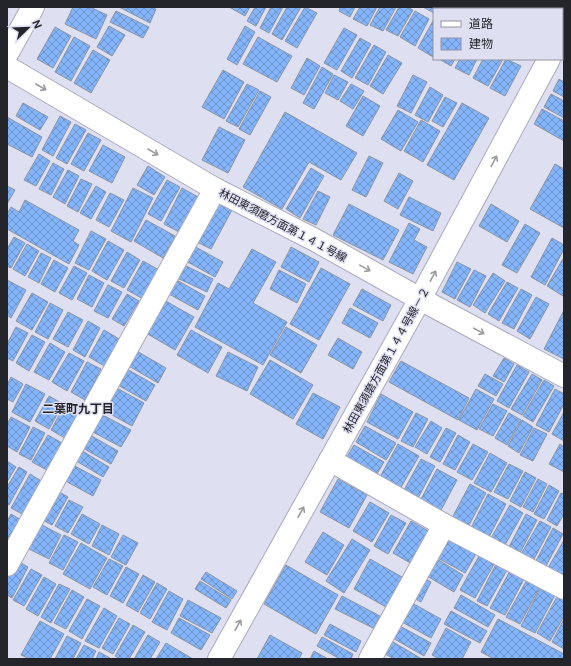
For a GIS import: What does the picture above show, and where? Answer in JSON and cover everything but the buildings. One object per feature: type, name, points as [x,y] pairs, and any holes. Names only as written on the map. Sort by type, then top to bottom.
[{"type":"street","points":[[7,54],[33,7]]},
{"type":"street","name":"林田東須磨方面第１４４号線－２","points":[[219,659],[420,299],[548,60]]},
{"type":"street","name":"林田東須磨方面第１４１号線","points":[[7,67],[215,189],[315,240],[420,299],[564,376]]},
{"type":"street","points":[[7,565],[215,189]]},
{"type":"street","points":[[330,460],[444,525],[564,588]]},
{"type":"street","points":[[370,659],[444,525]]},
{"type":"district","name":"二葉町九丁目","points":[[78,409]]}]
